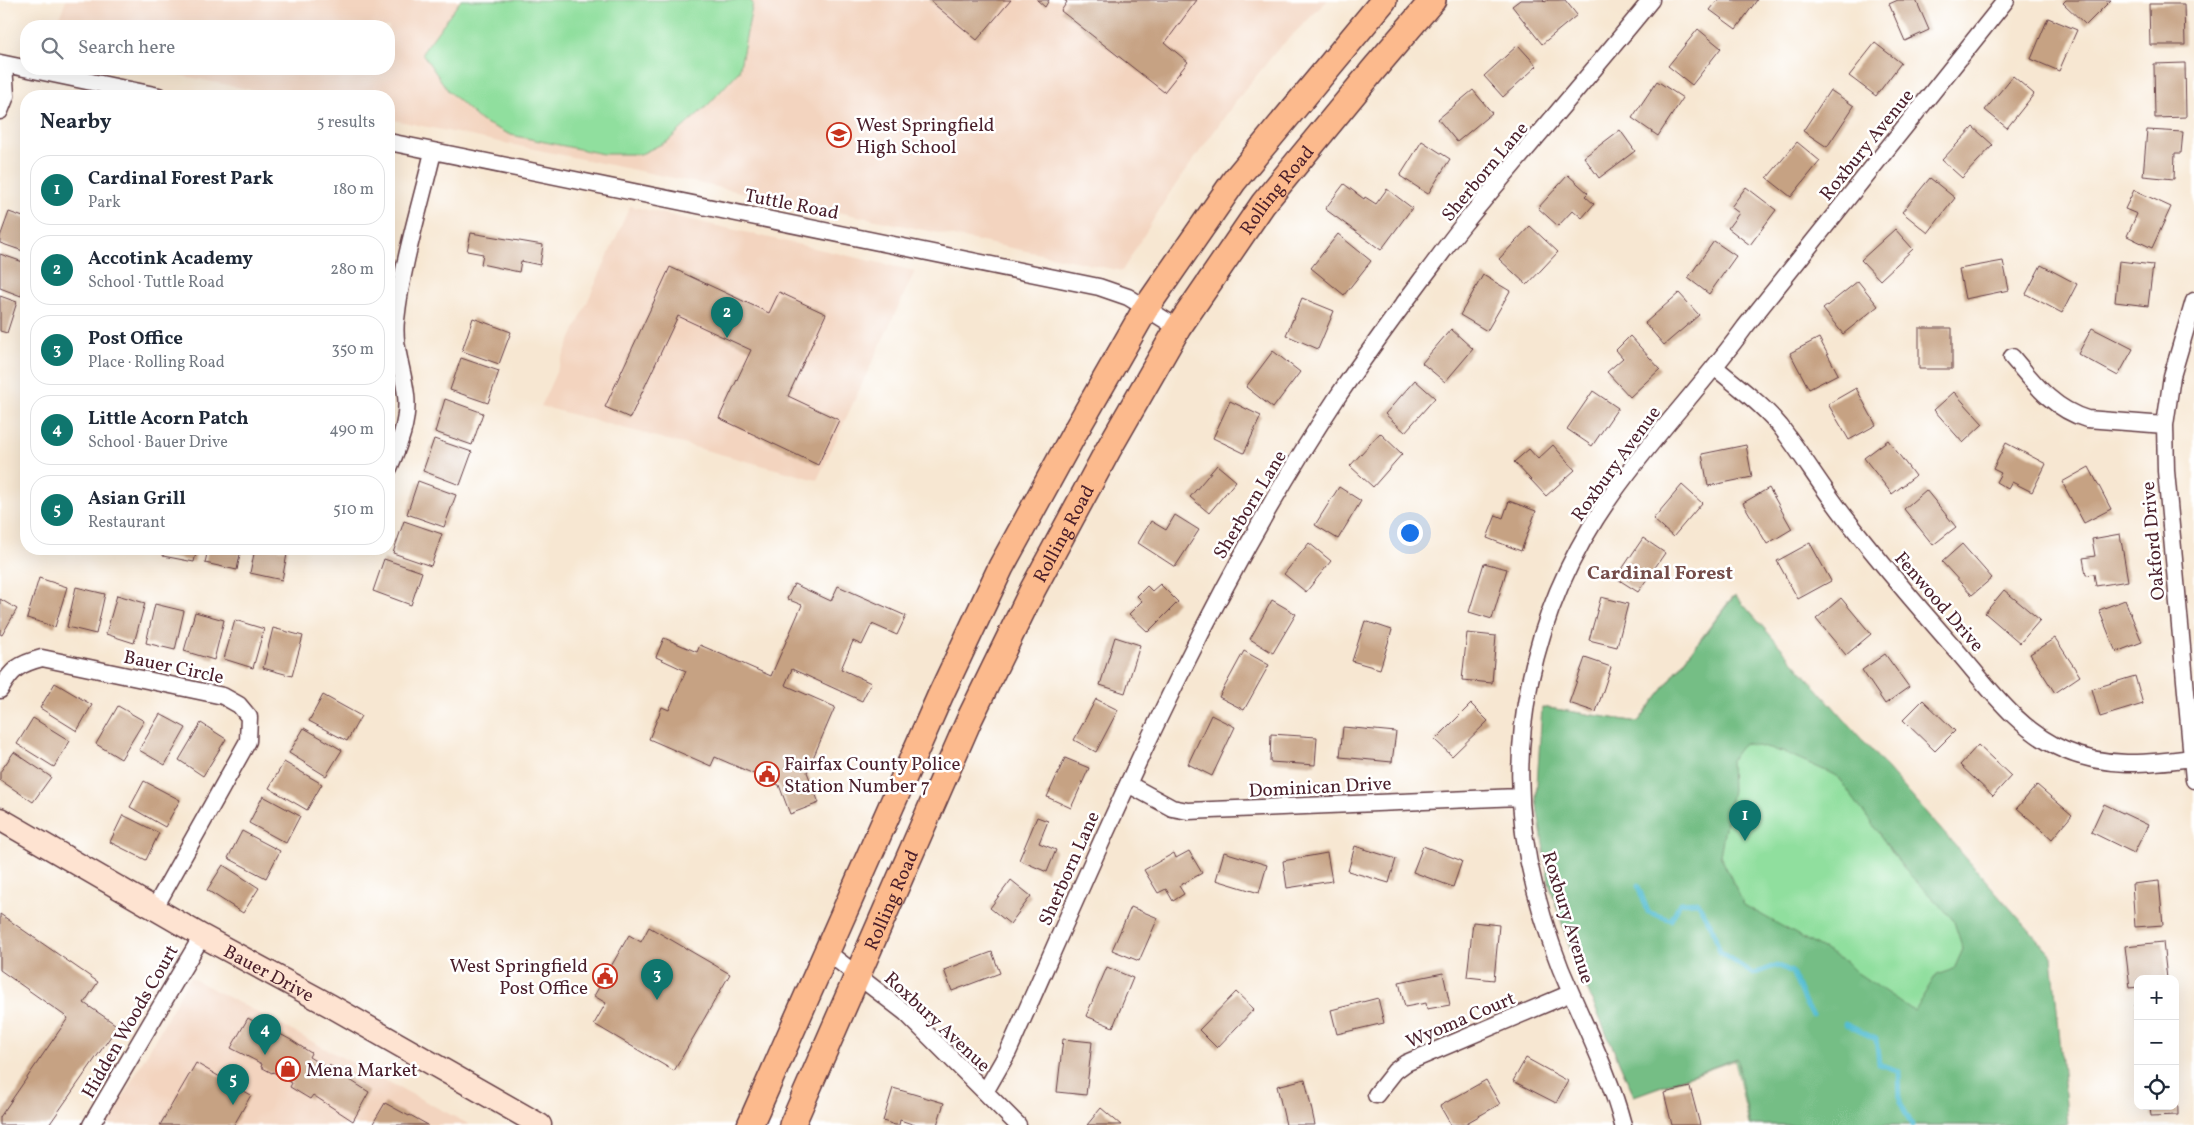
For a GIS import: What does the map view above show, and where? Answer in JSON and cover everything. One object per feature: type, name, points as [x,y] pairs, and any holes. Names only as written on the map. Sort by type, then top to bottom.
[{"type":"main road","name":"Rolling Road","points":[[750,1125],[940,696],[1001,567],[1075,432],[1146,308],[1234,181],[1384,0]]},
{"type":"main road","name":"Rolling Road","points":[[792,1125],[970,718],[1033,589],[1108,450],[1178,328],[1263,204],[1433,0]]},
{"type":"street","name":"Sherborn Lane","points":[[985,1092],[1008,1052],[1183,665],[1226,582],[1274,498],[1372,346],[1465,222],[1585,82],[1651,0]]},
{"type":"street","name":"Roxbury Avenue","points":[[1623,1125],[1619,1107],[1554,952],[1535,889],[1527,854],[1519,796],[1521,746],[1530,681],[1544,626],[1564,575],[1613,492],[1687,399],[1716,368],[1745,327],[2006,0]]},
{"type":"street","points":[[0,111],[6,96],[2,64],[20,68]]},
{"type":"street","points":[[56,75],[130,90]]},
{"type":"street","name":"Tuttle Road","points":[[395,143],[1099,287],[1128,297],[1178,328]]},
{"type":"street","points":[[395,452],[404,428],[406,410],[404,381],[396,349],[396,320],[402,281],[433,152]]},
{"type":"street","name":"Oakford Drive","points":[[2194,301],[2177,354],[2165,425],[2166,471],[2188,714],[2190,758],[2194,780]]},
{"type":"street","points":[[2012,356],[2047,398],[2062,409],[2077,416],[2087,419],[2165,425]]},
{"type":"street","name":"Fenwood Drive","points":[[1716,368],[1758,403],[1779,426],[1830,498],[1875,556],[2002,704],[2028,729],[2063,750],[2103,762],[2138,764],[2190,758]]},
{"type":"street","name":"Bauer Circle","points":[[0,690],[6,679],[22,663],[42,658],[223,696],[239,705],[249,716],[248,740],[154,909]]},
{"type":"street","name":"Dominican Drive","points":[[1128,784],[1165,805],[1188,811],[1519,796]]},
{"type":"street","name":"Bauer Drive","points":[[0,819],[154,909],[331,1006],[540,1125]]},
{"type":"street","name":"Hidden Woods Court","points":[[91,1125],[202,936]]},
{"type":"street","name":"Roxbury Avenue","points":[[827,952],[906,1013],[1018,1125]]},
{"type":"street","name":"Wyoma Court","points":[[1376,1095],[1396,1071],[1406,1063],[1571,993]]},
{"type":"shaded area","name":"West Springfield High School","points":[[66,0],[1328,0],[1277,50],[1236,101],[1169,194],[1122,271],[395,120],[395,90],[252,90],[179,75],[395,75],[395,20],[58,20]]},
{"type":"shaded area","points":[[630,206],[915,271],[817,480],[541,406]]},
{"type":"shaded area","points":[[190,977],[470,1125],[107,1125]]},
{"type":"green space","points":[[461,0],[749,0],[753,3],[739,71],[708,105],[668,141],[641,154],[603,154],[511,135],[481,121],[449,92],[422,53]]},
{"type":"green space","points":[[1735,595],[2052,956],[2068,1125],[1750,1125],[1737,1058],[1634,1096],[1573,957],[1549,883],[1536,799],[1542,707],[1638,722]],"holes":[[[1744,743],[1786,753],[1837,776],[1906,871],[1953,919],[1963,949],[1954,969],[1936,975],[1914,1011],[1856,972],[1846,962],[1744,905],[1720,855],[1732,790],[1731,760]]]},
{"type":"green space","points":[[1733,596],[2050,958],[2066,1125],[1749,1125],[1735,1060],[1634,1096],[1573,957],[1549,883],[1542,707],[1638,722]]},
{"type":"building","points":[[929,0],[1011,0],[977,40]]},
{"type":"building","points":[[1037,0],[1049,0],[1045,7]]},
{"type":"building","points":[[1064,0],[1197,0],[1165,43],[1188,62],[1164,92],[1061,11],[1067,2]]},
{"type":"building","points":[[1520,0],[1543,0],[1545,2],[1548,0],[1565,0],[1577,15],[1542,44],[1512,6]]},
{"type":"building","points":[[1718,0],[1757,0],[1736,29],[1710,10]]},
{"type":"building","points":[[1898,0],[1916,0],[1929,30],[1905,41],[1889,4]]},
{"type":"building","points":[[2066,0],[2111,0],[2086,25],[2063,3]]},
{"type":"building","points":[[2149,4],[2184,4],[2185,45],[2150,45]]},
{"type":"building","points":[[2048,18],[2077,30],[2059,71],[2031,59]]},
{"type":"building","points":[[1698,29],[1721,48],[1692,85],[1668,66]]},
{"type":"building","points":[[1875,43],[1901,63],[1876,96],[1849,76]]},
{"type":"building","points":[[1518,45],[1537,66],[1503,97],[1484,76]]},
{"type":"building","points":[[2185,63],[2186,117],[2155,118],[2154,64]]},
{"type":"building","points":[[2013,76],[2034,94],[2007,128],[1985,110]]},
{"type":"building","points":[[1657,81],[1683,98],[1658,136],[1632,118]]},
{"type":"building","points":[[1473,90],[1492,113],[1457,142],[1438,119]]},
{"type":"building","points":[[1830,90],[1854,106],[1827,147],[1803,131]]},
{"type":"building","points":[[1973,127],[1993,145],[1962,178],[1942,160]]},
{"type":"building","points":[[1620,130],[1635,151],[1599,178],[1584,157]]},
{"type":"building","points":[[2147,130],[2183,132],[2181,153],[2175,153],[2174,179],[2143,176]]},
{"type":"building","points":[[1422,141],[1450,159],[1428,194],[1400,176]]},
{"type":"building","points":[[1797,142],[1820,161],[1791,197],[1767,178]]},
{"type":"building","points":[[1568,175],[1588,193],[1585,196],[1594,204],[1582,218],[1573,210],[1558,226],[1538,208]]},
{"type":"building","points":[[1930,178],[1955,198],[1928,233],[1902,212]]},
{"type":"building","points":[[1344,184],[1364,199],[1365,197],[1376,204],[1387,189],[1412,208],[1381,250],[1325,209]]},
{"type":"building","points":[[1746,187],[1776,210],[1750,245],[1728,228],[1739,213],[1731,207]]},
{"type":"building","points":[[2134,190],[2171,207],[2152,248],[2127,236],[2137,214],[2125,209]]},
{"type":"building","points":[[9,212],[20,216],[20,250],[0,243],[0,237]]},
{"type":"building","points":[[1530,226],[1558,252],[1527,285],[1499,259]]},
{"type":"building","points":[[1895,229],[1913,249],[1880,280],[1861,260]]},
{"type":"building","points":[[471,233],[543,245],[540,265],[521,261],[519,272],[481,264],[483,254],[467,251]]},
{"type":"building","points":[[1338,234],[1371,261],[1344,295],[1311,268]]},
{"type":"building","points":[[1714,241],[1736,256],[1709,294],[1688,278]]},
{"type":"building","points":[[0,254],[20,261],[20,296],[0,288]]},
{"type":"building","points":[[2003,261],[2009,290],[1965,299],[1959,269]]},
{"type":"building","points":[[2119,261],[2153,265],[2148,306],[2115,302]]},
{"type":"building","points":[[2041,265],[2077,284],[2062,313],[2026,294]]},
{"type":"building","points":[[670,267],[769,313],[779,292],[826,314],[788,396],[839,420],[818,465],[719,418],[751,350],[678,316],[630,418],[605,407]]},
{"type":"building","points":[[1483,275],[1510,291],[1487,331],[1460,315]]},
{"type":"building","points":[[1858,281],[1878,306],[1843,334],[1823,309]]},
{"type":"building","points":[[1679,293],[1699,315],[1664,345],[1645,323]]},
{"type":"building","points":[[0,296],[17,302],[7,333],[0,331]]},
{"type":"building","points":[[1302,298],[1334,311],[1318,349],[1286,335]]},
{"type":"building","points":[[473,318],[511,332],[499,364],[462,351]]},
{"type":"building","points":[[1919,328],[1952,328],[1952,369],[1919,369]]},
{"type":"building","points":[[2092,328],[2133,349],[2118,376],[2078,354]]},
{"type":"building","points":[[1451,329],[1473,349],[1445,382],[1422,363]]},
{"type":"building","points":[[1630,336],[1660,369],[1630,397],[1607,372],[1623,358],[1616,350]]},
{"type":"building","points":[[1819,338],[1838,374],[1809,389],[1790,353]]},
{"type":"building","points":[[1273,351],[1300,372],[1273,408],[1246,387]]},
{"type":"building","points":[[461,358],[499,371],[488,403],[450,390]]},
{"type":"building","points":[[1415,380],[1435,398],[1405,432],[1385,414]]},
{"type":"building","points":[[1856,388],[1876,425],[1849,440],[1828,404]]},
{"type":"building","points":[[1593,391],[1618,408],[1592,446],[1567,429]]},
{"type":"building","points":[[1954,392],[1983,424],[1963,443],[1934,410]]},
{"type":"building","points":[[445,399],[483,413],[472,445],[435,432]]},
{"type":"building","points":[[1230,401],[1261,416],[1244,453],[1213,438]]},
{"type":"building","points":[[1380,433],[1402,454],[1373,487],[1350,466]]},
{"type":"building","points":[[434,439],[472,452],[460,485],[423,471]]},
{"type":"building","points":[[1888,440],[1915,476],[1892,494],[1864,458]]},
{"type":"building","points":[[2006,443],[2046,464],[2032,492],[2012,482],[2008,489],[1996,482],[2001,473],[1993,469]]},
{"type":"building","points":[[1553,445],[1575,470],[1546,496],[1514,462],[1529,449],[1538,459]]},
{"type":"building","points":[[1746,445],[1752,477],[1708,486],[1702,454]]},
{"type":"building","points":[[1217,465],[1236,481],[1209,513],[1190,497]]},
{"type":"building","points":[[2089,467],[2111,509],[2084,523],[2062,482]]},
{"type":"building","points":[[418,481],[456,495],[444,527],[407,514]]},
{"type":"building","points":[[1682,485],[1702,503],[1673,537],[1653,519]]},
{"type":"building","points":[[1339,487],[1361,501],[1338,539],[1315,525]]},
{"type":"building","points":[[1769,488],[1792,529],[1767,544],[1743,503]]},
{"type":"building","points":[[1926,490],[1956,527],[1933,545],[1904,509]]},
{"type":"building","points":[[1509,501],[1536,511],[1521,551],[1487,538],[1496,515],[1503,518]]},
{"type":"building","points":[[1175,515],[1199,530],[1175,567],[1138,543],[1151,521],[1166,530]]},
{"type":"building","points":[[404,521],[442,534],[431,566],[395,554],[395,547]]},
{"type":"building","points":[[2120,534],[2128,581],[2096,586],[2094,574],[2086,575],[2083,558],[2095,556],[2092,539]]},
{"type":"building","points":[[1643,538],[1665,553],[1638,592],[1616,578]]},
{"type":"building","points":[[1309,543],[1331,561],[1306,592],[1284,574]]},
{"type":"building","points":[[1810,543],[1831,581],[1798,599],[1777,561]]},
{"type":"building","points":[[1962,544],[1992,578],[1972,595],[1942,562]]},
{"type":"building","points":[[163,555],[196,555],[194,562]]},
{"type":"building","points":[[207,555],[240,555],[237,570],[205,563]]},
{"type":"building","points":[[254,555],[287,555],[282,580],[250,573]]},
{"type":"building","points":[[384,559],[422,572],[411,605],[373,591]]},
{"type":"building","points":[[1484,563],[1507,569],[1492,619],[1469,612]]},
{"type":"building","points":[[39,578],[67,587],[55,627],[27,618]]},
{"type":"building","points":[[794,584],[831,601],[838,586],[906,616],[897,635],[872,624],[862,645],[853,641],[841,669],[871,683],[862,701],[792,669],[785,685],[835,707],[807,772],[819,803],[790,814],[779,785],[715,757],[711,766],[649,739],[662,707],[669,710],[686,671],[656,657],[664,638],[697,652],[700,645],[771,676],[802,605],[787,599]]},
{"type":"building","points":[[1160,584],[1178,602],[1148,632],[1129,614],[1142,601],[1137,596],[1147,586],[1152,591]]},
{"type":"building","points":[[76,587],[105,594],[96,634],[67,627]]},
{"type":"building","points":[[2004,590],[2040,620],[2020,643],[1985,613]]},
{"type":"building","points":[[117,595],[145,603],[134,643],[106,634]]},
{"type":"building","points":[[1601,597],[1628,604],[1617,647],[1589,640]]},
{"type":"building","points":[[1841,598],[1871,634],[1846,655],[1816,619]]},
{"type":"building","points":[[0,599],[17,609],[2,635],[0,634]]},
{"type":"building","points":[[1272,600],[1296,614],[1273,653],[1250,639]]},
{"type":"building","points":[[2125,600],[2142,642],[2116,652],[2099,610]]},
{"type":"building","points":[[155,604],[184,611],[175,650],[146,643]]},
{"type":"building","points":[[195,612],[224,620],[214,660],[184,651]]},
{"type":"building","points":[[235,620],[264,629],[253,668],[224,659]]},
{"type":"building","points":[[1365,621],[1392,630],[1380,669],[1352,661]]},
{"type":"building","points":[[273,628],[303,636],[292,676],[263,668]]},
{"type":"building","points":[[1467,633],[1496,636],[1492,683],[1462,680]]},
{"type":"building","points":[[1115,637],[1140,645],[1125,693],[1100,685]]},
{"type":"building","points":[[2055,638],[2080,676],[2055,693],[2030,654]]},
{"type":"building","points":[[1244,651],[1269,665],[1244,710],[1219,697]]},
{"type":"building","points":[[1885,654],[1909,687],[1885,704],[1862,670]]},
{"type":"building","points":[[1585,658],[1611,667],[1596,712],[1569,703]]},
{"type":"building","points":[[2135,676],[2143,704],[2100,717],[2092,689]]},
{"type":"building","points":[[55,683],[92,705],[77,731],[40,708]]},
{"type":"building","points":[[323,695],[361,716],[347,741],[309,721]]},
{"type":"building","points":[[1096,699],[1118,710],[1096,752],[1074,740]]},
{"type":"building","points":[[1923,700],[1955,731],[1935,751],[1903,720]]},
{"type":"building","points":[[1471,704],[1488,721],[1452,756],[1435,740]]},
{"type":"building","points":[[118,706],[144,721],[121,759],[96,744]]},
{"type":"building","points":[[160,714],[186,728],[165,765],[139,750]]},
{"type":"building","points":[[1211,715],[1235,727],[1212,776],[1188,764]]},
{"type":"building","points":[[33,718],[70,741],[54,767],[17,744]]},
{"type":"building","points":[[201,723],[226,739],[203,776],[179,760]]},
{"type":"building","points":[[1343,727],[1396,732],[1392,762],[1340,757]]},
{"type":"building","points":[[304,728],[342,750],[326,776],[289,753]]},
{"type":"building","points":[[1271,734],[1317,737],[1315,765],[1270,762]]},
{"type":"building","points":[[1978,745],[2011,776],[1993,796],[1960,765]]},
{"type":"building","points":[[14,752],[51,777],[33,802],[0,780],[0,772]]},
{"type":"building","points":[[1065,758],[1089,768],[1071,808],[1047,797]]},
{"type":"building","points":[[284,762],[322,784],[307,810],[269,788]]},
{"type":"building","points":[[144,781],[180,800],[165,827],[130,807]]},
{"type":"building","points":[[2037,785],[2072,815],[2052,839],[2017,808]]},
{"type":"building","points":[[263,796],[300,816],[286,843],[249,823]]},
{"type":"building","points":[[2104,804],[2148,825],[2134,853],[2091,832]]},
{"type":"building","points":[[123,815],[159,833],[146,860],[110,842]]},
{"type":"building","points":[[1037,817],[1048,821],[1039,843],[1056,850],[1047,872],[1019,860]]},
{"type":"building","points":[[242,831],[280,851],[266,878],[228,858]]},
{"type":"building","points":[[1355,846],[1396,859],[1389,883],[1348,871]]},
{"type":"building","points":[[1423,846],[1462,861],[1453,887],[1413,872]]},
{"type":"building","points":[[1189,851],[1202,873],[1179,886],[1184,894],[1173,901],[1166,889],[1158,893],[1144,870],[1174,853],[1176,858]]},
{"type":"building","points":[[1224,852],[1267,865],[1259,893],[1216,880]]},
{"type":"building","points":[[1327,853],[1332,881],[1287,888],[1283,861]]},
{"type":"building","points":[[223,865],[259,888],[243,913],[207,890]]},
{"type":"building","points":[[1011,880],[1031,896],[1010,924],[990,908]]},
{"type":"building","points":[[2159,881],[2163,925],[2135,927],[2132,884]]},
{"type":"building","points":[[1131,907],[1158,918],[1139,961],[1112,950]]},
{"type":"building","points":[[0,914],[98,982],[84,1003],[118,1026],[49,1125],[0,1125],[0,1117],[68,1018],[0,970]]},
{"type":"building","points":[[1473,922],[1499,925],[1494,980],[1467,977]]},
{"type":"building","points":[[649,927],[730,974],[674,1071],[594,1024],[606,1003],[594,996],[629,935],[641,942]]},
{"type":"building","points":[[2163,942],[2167,975],[2134,975],[2134,988],[2130,988],[2125,946]]},
{"type":"building","points":[[992,952],[1000,973],[952,991],[944,970]]},
{"type":"building","points":[[1107,967],[1133,978],[1113,1027],[1086,1016]]},
{"type":"building","points":[[1443,973],[1450,1005],[1427,1009],[1426,1003],[1405,1007],[1399,982]]},
{"type":"building","points":[[1236,992],[1254,1009],[1217,1048],[1199,1030]]},
{"type":"building","points":[[1378,998],[1384,1023],[1337,1034],[1331,1010]]},
{"type":"building","points":[[248,1018],[258,1024],[259,1021],[271,1028],[269,1031],[291,1040],[311,1053],[309,1057],[327,1068],[329,1065],[339,1071],[341,1068],[352,1075],[350,1080],[369,1092],[353,1121],[313,1095],[310,1099],[290,1087],[292,1083],[261,1067],[262,1064],[231,1048]]},
{"type":"building","points":[[1063,1039],[1092,1042],[1086,1095],[1057,1092]]},
{"type":"building","points":[[1526,1058],[1568,1081],[1556,1103],[1513,1081]]},
{"type":"building","points":[[196,1063],[251,1095],[234,1125],[160,1125]]},
{"type":"building","points":[[1305,1079],[1315,1125],[1286,1125],[1277,1086]]},
{"type":"building","points":[[1486,1080],[1500,1104],[1463,1125],[1451,1125],[1440,1106]]},
{"type":"building","points":[[1690,1087],[1700,1125],[1672,1125],[1664,1093]]},
{"type":"building","points":[[893,1088],[944,1103],[937,1125],[915,1125],[900,1120],[899,1125],[895,1125],[883,1121]]},
{"type":"building","points":[[385,1103],[410,1115],[428,1125],[372,1125]]},
{"type":"building","points":[[1101,1108],[1121,1125],[1087,1125]]},
{"type":"building","points":[[2150,1110],[2178,1110],[2178,1115],[2151,1116]]},
{"type":"waterway","points":[[1638,886],[1648,912],[1671,920],[1680,903],[1697,902],[1712,927],[1720,952],[1753,974],[1777,965],[1792,972],[1806,1005],[1813,1015]]},
{"type":"waterway","points":[[1845,1024],[1876,1039],[1879,1064],[1899,1071],[1900,1102],[1912,1125]]},
{"type":"place","name":"West Springfield High School","points":[[839,135]]},
{"type":"place","name":"Accotink Academy","points":[[727,338]]},
{"type":"place","name":"Fairfax County Police Station Number 7","points":[[767,774]]},
{"type":"place","name":"Cardinal Forest Park","points":[[1745,841]]},
{"type":"place","name":"West Springfield Post Office","points":[[605,976]]},
{"type":"place","name":"Post Office","points":[[657,1000]]},
{"type":"place","name":"Little Acorn Patch","points":[[265,1055]]},
{"type":"place","name":"Mena Market","points":[[288,1069]]},
{"type":"place","name":"Asian Grill","points":[[233,1105]]},
{"type":"district","name":"Cardinal Forest","points":[[1660,572]]}]
